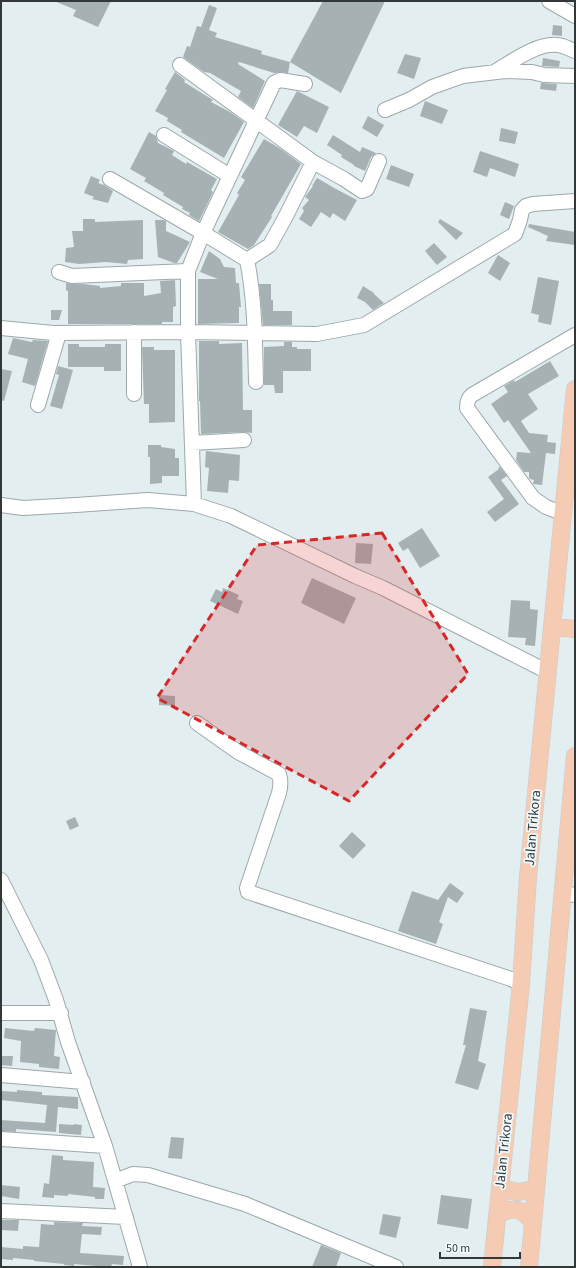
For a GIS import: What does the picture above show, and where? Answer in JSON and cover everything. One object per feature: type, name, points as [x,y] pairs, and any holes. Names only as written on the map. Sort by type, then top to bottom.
[{"type":"main road","name":"Jalan Trikora","points":[[492,1267],[520,984],[528,877],[562,513],[575,389]]},
{"type":"main road","points":[[552,627],[575,629]]},
{"type":"main road","points":[[529,1267],[536,1187],[569,894],[575,756]]},
{"type":"main road","points":[[500,1186],[509,1190],[520,1192],[528,1192],[536,1187]]},
{"type":"main road","points":[[496,1216],[503,1211],[521,1210],[528,1215],[533,1223]]},
{"type":"street","points":[[554,4],[575,2]]},
{"type":"street","points":[[554,4],[575,16]]},
{"type":"street","points":[[494,72],[544,45],[558,44],[575,51]]},
{"type":"street","points":[[180,65],[313,162],[362,191],[367,189],[379,161]]},
{"type":"street","points":[[385,110],[409,100],[432,87],[463,76],[506,71],[532,72],[544,75],[575,76]]},
{"type":"street","points":[[194,504],[188,332],[188,271],[203,233],[274,83],[280,80],[305,84]]},
{"type":"street","points":[[164,134],[230,176]]},
{"type":"street","points":[[247,260],[270,245],[313,162]]},
{"type":"street","points":[[110,179],[247,260],[250,273],[255,333],[256,382]]},
{"type":"street","points":[[1,328],[59,333],[188,332],[316,334],[364,325],[515,234],[522,210],[526,206],[533,204],[575,202]]},
{"type":"street","points":[[60,272],[72,276],[188,271]]},
{"type":"street","points":[[134,332],[134,394]]},
{"type":"street","points":[[38,405],[59,333]]},
{"type":"street","points":[[562,513],[546,507],[534,498],[467,408],[467,402],[469,397],[472,395],[575,335]]},
{"type":"street","points":[[192,443],[244,440]]},
{"type":"street","points":[[1,505],[24,508],[148,500],[194,504],[231,516],[383,588],[548,672]]},
{"type":"street","points":[[197,723],[238,752],[279,774],[281,779],[279,794],[247,888],[248,892],[511,979],[520,984]]},
{"type":"street","points":[[1,880],[41,960],[105,1146],[140,1267]]},
{"type":"street","points":[[1,1013],[60,1013]]},
{"type":"street","points":[[1,1075],[83,1082]]},
{"type":"street","points":[[1,1138],[105,1146]]},
{"type":"street","points":[[115,1181],[133,1174],[148,1175],[238,1202],[396,1267]]},
{"type":"street","points":[[1,1211],[126,1217]]},
{"type":"highlighted area","points":[[382,533],[468,674],[349,801],[157,698],[257,545]]},
{"type":"building","points":[[54,1],[111,1],[98,27],[73,16],[76,10]]},
{"type":"building","points":[[323,1],[385,1],[341,93],[290,62]]},
{"type":"building","points":[[209,5],[217,8],[209,30],[217,33],[215,37],[262,51],[261,54],[290,62],[288,73],[274,73],[239,62],[238,64],[265,81],[253,108],[238,97],[241,91],[210,73],[204,72],[183,57],[187,46],[190,47],[197,26],[201,27]]},
{"type":"building","points":[[553,25],[562,26],[562,36],[552,35]]},
{"type":"building","points":[[405,54],[421,58],[414,79],[397,73]]},
{"type":"building","points":[[543,58],[560,61],[559,67],[542,66]]},
{"type":"building","points":[[175,72],[185,80],[184,82],[213,100],[211,102],[230,112],[244,122],[224,158],[181,132],[182,130],[167,121],[168,118],[155,111]]},
{"type":"building","points":[[541,83],[557,84],[556,91],[540,89]]},
{"type":"building","points":[[297,91],[329,107],[317,133],[304,126],[297,137],[278,125]]},
{"type":"building","points":[[425,101],[448,110],[442,124],[420,116]]},
{"type":"building","points":[[368,116],[384,125],[377,137],[362,128]]},
{"type":"building","points":[[501,128],[518,132],[515,144],[499,141]]},
{"type":"building","points":[[149,132],[156,136],[158,143],[174,151],[172,155],[186,164],[187,162],[217,179],[211,190],[213,192],[199,221],[189,215],[190,213],[182,209],[183,207],[163,195],[164,193],[144,181],[146,178],[130,169]]},
{"type":"building","points":[[333,135],[360,152],[362,147],[376,153],[371,157],[365,171],[354,166],[341,157],[342,155],[327,145]]},
{"type":"building","points":[[264,139],[281,149],[301,164],[271,216],[272,217],[254,245],[248,249],[218,232],[239,195],[237,193],[245,180],[241,177]]},
{"type":"building","points":[[480,151],[519,164],[515,177],[490,168],[487,177],[473,172]]},
{"type":"building","points":[[391,165],[414,174],[409,187],[386,179]]},
{"type":"building","points":[[91,176],[100,180],[98,183],[113,191],[108,203],[92,199],[94,197],[84,193]]},
{"type":"building","points":[[317,178],[357,200],[345,221],[333,213],[330,218],[321,212],[311,227],[299,219],[304,211],[302,208],[309,200],[305,197]]},
{"type":"building","points":[[505,202],[514,206],[509,219],[500,215]]},
{"type":"building","points":[[83,219],[95,219],[95,222],[143,220],[143,259],[128,260],[127,264],[106,262],[79,264],[65,262],[66,248],[74,247],[72,231],[83,231]]},
{"type":"building","points":[[440,219],[463,233],[456,240],[438,222]]},
{"type":"building","points":[[155,220],[166,221],[166,231],[190,242],[177,263],[158,257]]},
{"type":"building","points":[[529,224],[575,232],[575,245],[546,241],[548,236],[528,227]]},
{"type":"building","points":[[434,243],[447,257],[437,265],[425,251]]},
{"type":"building","points":[[209,251],[220,259],[224,267],[235,268],[236,283],[239,283],[241,307],[239,307],[239,323],[198,324],[198,279],[218,279],[200,272]]},
{"type":"building","points":[[498,255],[510,263],[500,281],[488,273]]},
{"type":"building","points":[[538,277],[559,281],[551,325],[538,322],[539,315],[531,313]]},
{"type":"building","points":[[175,280],[176,306],[173,307],[173,322],[162,322],[162,324],[68,324],[68,291],[66,290],[66,283],[100,286],[100,288],[121,286],[121,283],[144,283],[144,296],[161,293],[160,281]]},
{"type":"building","points":[[259,284],[271,284],[273,311],[292,311],[292,325],[263,325]]},
{"type":"building","points":[[363,286],[374,293],[384,303],[373,310],[365,302],[357,298]]},
{"type":"building","points":[[51,310],[62,310],[59,320],[51,320]]},
{"type":"building","points":[[13,338],[32,342],[33,340],[48,341],[35,386],[22,382],[28,359],[8,354]]},
{"type":"building","points":[[199,341],[219,341],[219,344],[242,343],[243,410],[252,410],[252,433],[201,434],[199,401]]},
{"type":"building","points":[[284,342],[292,342],[292,347],[297,347],[297,349],[311,349],[311,371],[283,371],[283,393],[275,393],[274,385],[264,385],[264,347],[284,346]]},
{"type":"building","points":[[68,344],[79,344],[79,347],[105,347],[105,344],[121,344],[121,371],[104,371],[104,367],[68,367]]},
{"type":"building","points":[[142,347],[154,347],[154,350],[175,350],[175,422],[149,423],[149,404],[144,404]]},
{"type":"building","points":[[550,361],[559,376],[528,394],[538,409],[521,421],[529,433],[548,435],[547,442],[556,443],[555,454],[546,453],[542,485],[533,484],[534,480],[529,478],[529,472],[524,472],[516,460],[517,452],[531,453],[508,420],[504,423],[491,404],[508,392],[504,386],[514,380],[515,382]]},
{"type":"building","points":[[58,366],[73,370],[62,409],[50,406],[59,375],[56,374]]},
{"type":"building","points":[[1,369],[12,371],[4,401],[1,400]]},
{"type":"building","points":[[148,445],[161,445],[161,447],[175,449],[175,458],[179,458],[179,476],[162,476],[162,483],[150,484],[150,457],[148,457]]},
{"type":"building","points":[[206,451],[240,455],[239,481],[229,480],[228,493],[207,491],[209,468],[205,467]]},
{"type":"building","points":[[500,467],[507,476],[501,480],[519,504],[495,522],[487,512],[504,499],[488,477]]},
{"type":"building","points":[[422,528],[440,556],[420,568],[408,548],[403,551],[398,543]]},
{"type":"building","points":[[356,543],[373,544],[371,564],[355,563]]},
{"type":"building","points":[[312,578],[356,598],[344,624],[301,603]]},
{"type":"building","points":[[223,588],[239,595],[237,599],[243,601],[238,614],[210,601],[216,589],[222,592]]},
{"type":"building","points":[[511,600],[530,601],[530,609],[538,610],[535,646],[525,645],[526,638],[508,637]]},
{"type":"building","points":[[159,695],[175,696],[175,706],[159,705]]},
{"type":"building","points":[[75,817],[79,826],[70,830],[66,821]]},
{"type":"building","points":[[352,832],[366,845],[353,859],[339,846]]},
{"type":"building","points":[[450,883],[464,893],[457,903],[448,897],[439,922],[443,924],[436,944],[398,931],[412,891],[438,900]]},
{"type":"building","points":[[470,1008],[487,1011],[478,1061],[486,1064],[478,1090],[455,1083],[466,1045],[463,1045]]},
{"type":"building","points":[[5,1028],[34,1031],[35,1028],[56,1030],[54,1056],[60,1057],[59,1069],[39,1067],[39,1064],[20,1062],[21,1041],[4,1038]]},
{"type":"building","points":[[2,1056],[13,1056],[12,1066],[1,1065]]},
{"type":"building","points":[[17,1090],[42,1092],[42,1095],[78,1097],[78,1109],[58,1107],[56,1132],[16,1129],[16,1132],[1,1131],[1,1120],[45,1123],[47,1105],[1,1100],[1,1091],[17,1092]]},
{"type":"building","points":[[59,1124],[82,1125],[81,1135],[59,1133]]},
{"type":"building","points":[[171,1137],[184,1138],[182,1159],[168,1158]]},
{"type":"building","points":[[52,1155],[63,1156],[63,1160],[94,1162],[93,1187],[105,1188],[104,1199],[95,1199],[95,1197],[68,1194],[68,1196],[54,1195],[54,1198],[42,1197],[44,1183],[49,1184]]},
{"type":"building","points":[[1,1185],[20,1187],[19,1199],[1,1196]]},
{"type":"building","points":[[441,1195],[472,1199],[468,1229],[437,1224]]},
{"type":"building","points":[[383,1214],[401,1217],[396,1238],[379,1234]]},
{"type":"building","points":[[1,1220],[19,1220],[18,1231],[1,1230]]},
{"type":"building","points":[[54,1222],[83,1223],[82,1226],[102,1227],[101,1235],[82,1234],[80,1253],[124,1256],[123,1265],[112,1264],[111,1267],[107,1267],[74,1264],[74,1266],[34,1260],[13,1258],[13,1260],[1,1259],[1,1247],[23,1249],[23,1246],[39,1247],[41,1224],[54,1225]]},
{"type":"building","points":[[321,1245],[341,1253],[336,1267],[312,1267]]}]
